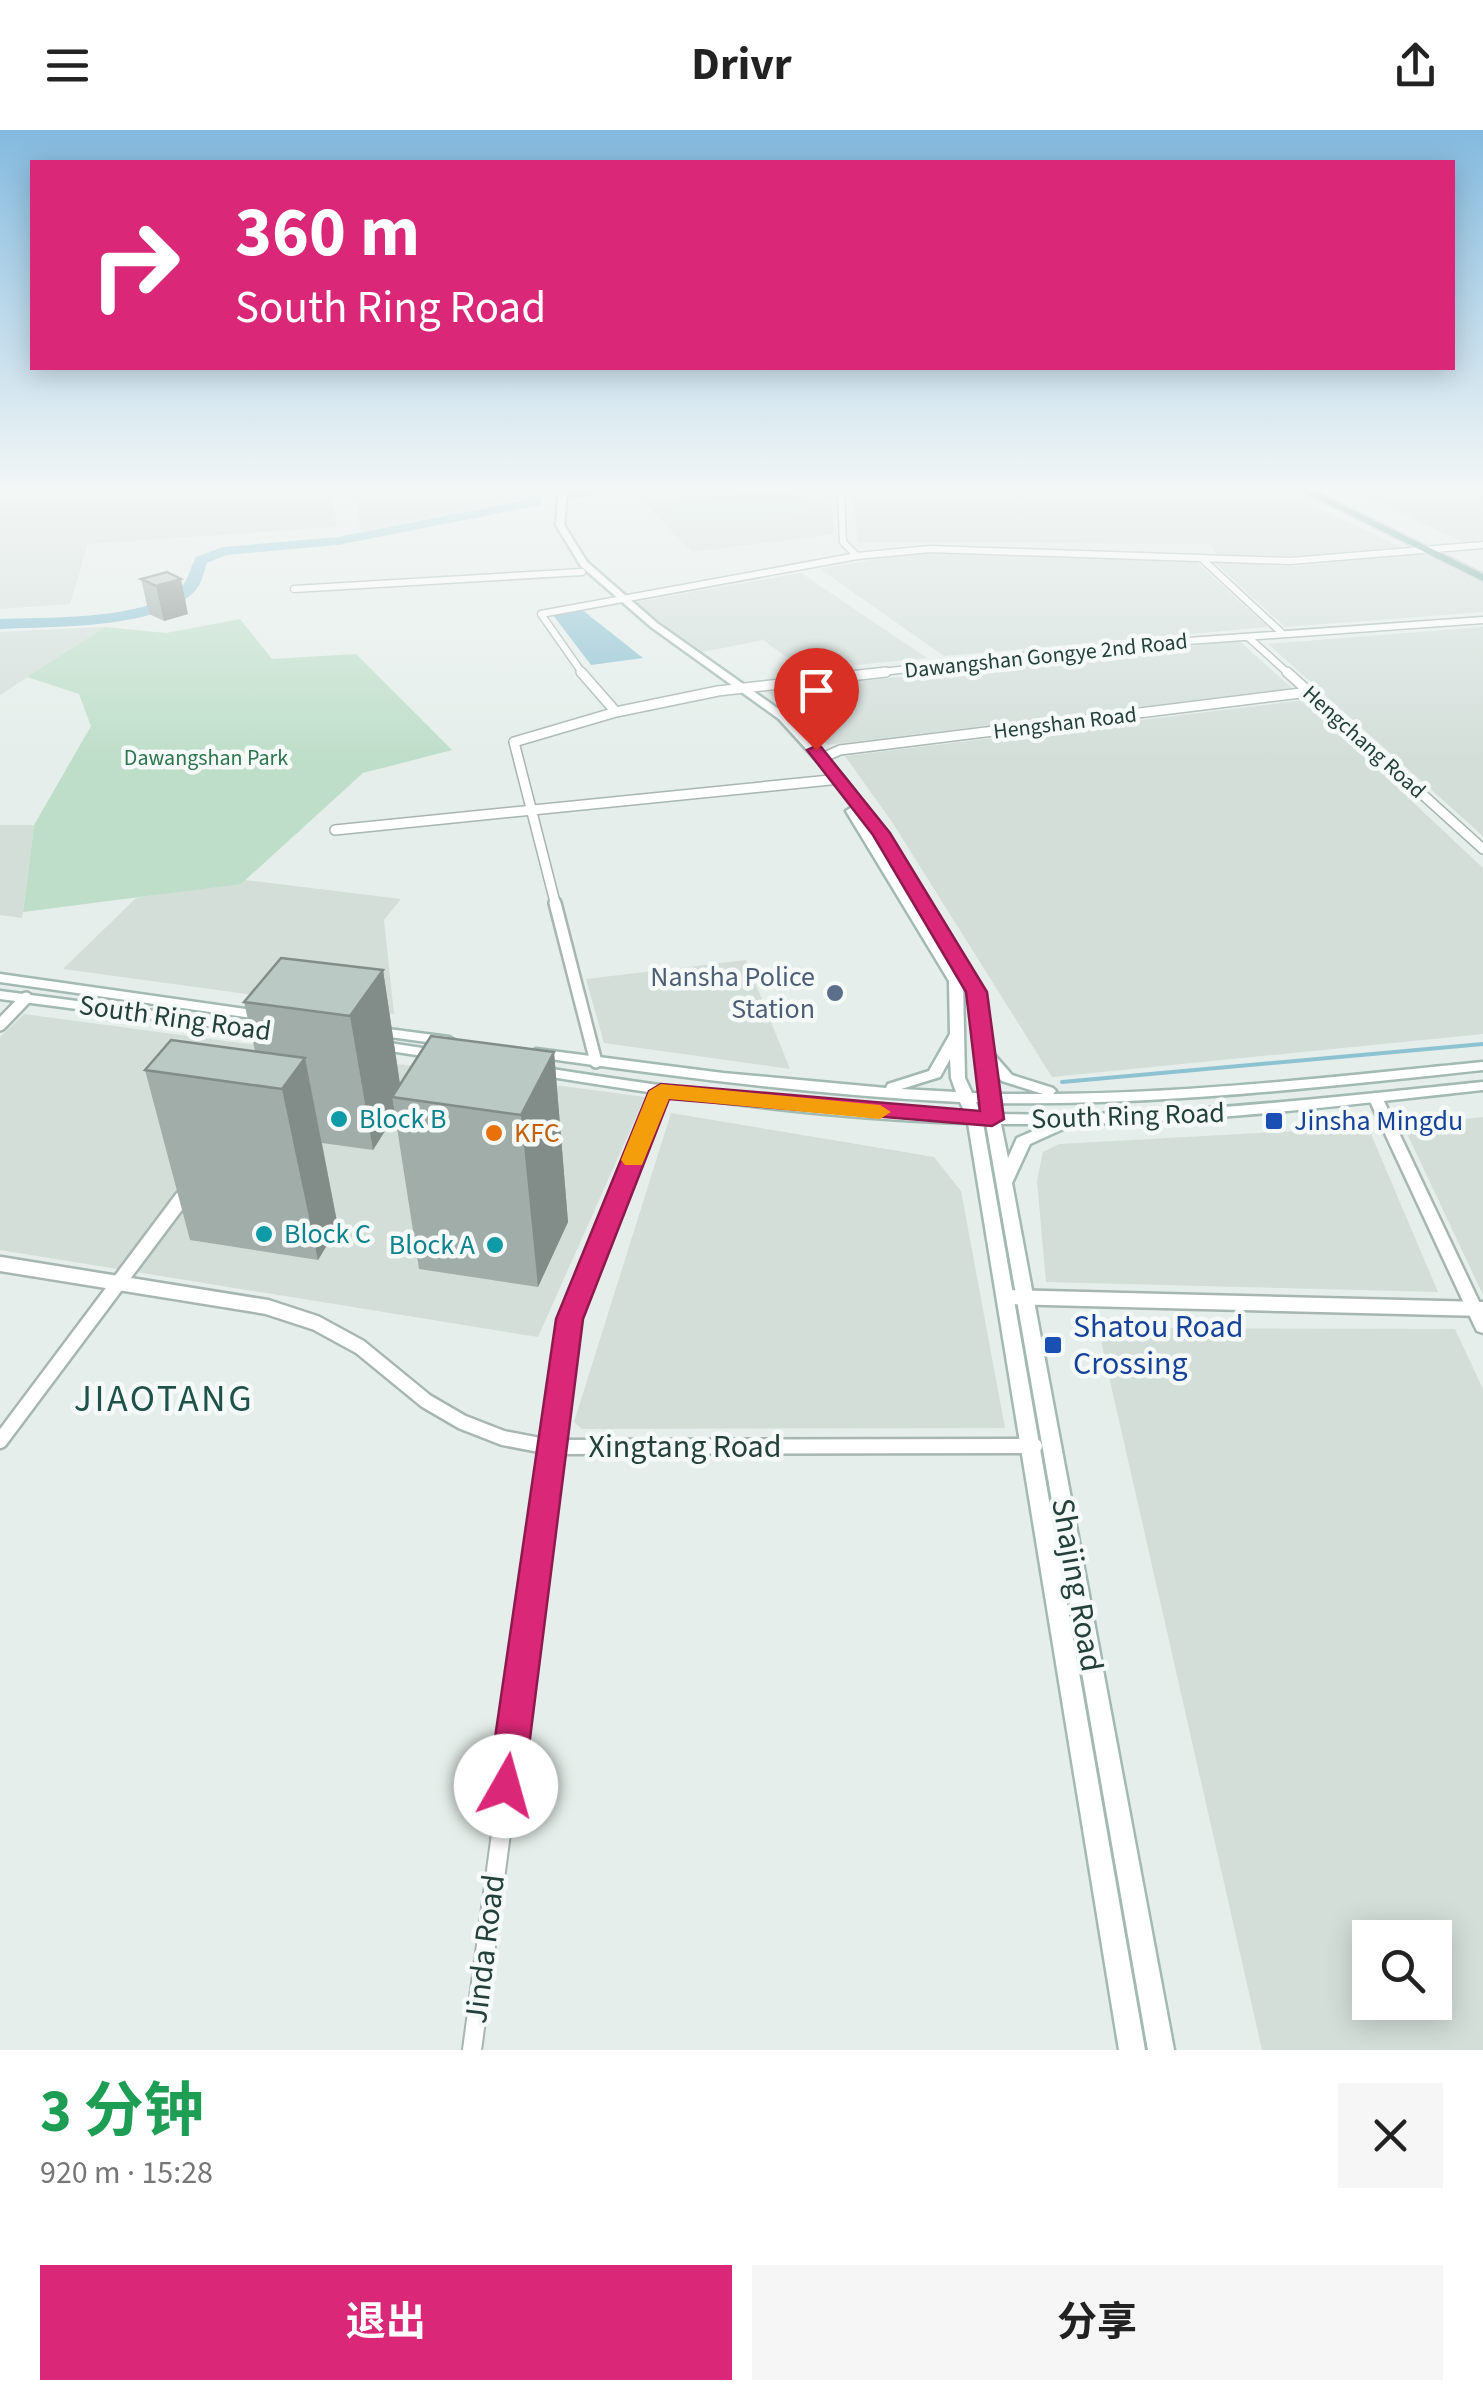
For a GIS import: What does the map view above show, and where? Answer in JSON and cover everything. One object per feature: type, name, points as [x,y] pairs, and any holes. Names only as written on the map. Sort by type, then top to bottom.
[{"type":"main road","points":[[593,581],[822,758],[956,982],[958,1078],[966,1098]]},
{"type":"main road","points":[[599,581],[617,600]]},
{"type":"main road","points":[[734,688],[834,780],[881,833],[970,980],[981,1005],[985,1112]]},
{"type":"main road","name":"South Ring Road","points":[[0,978],[286,1026],[0,995]]},
{"type":"main road","points":[[346,1027],[463,1051],[357,1042]]},
{"type":"main road","points":[[864,1090],[913,1084],[935,1074],[959,1029]]},
{"type":"main road","points":[[983,1052],[1006,1078],[1032,1088],[1137,1097]]},
{"type":"main road","name":"South Ring Road","points":[[1483,1066],[985,1112],[966,1098],[596,1062],[520,1059],[661,1091],[985,1112],[1096,1119],[1254,1111],[1483,1086]]},
{"type":"main road","name":"Shajing Road","points":[[985,1112],[1004,1184],[1015,1297]]},
{"type":"main road","name":"Shajing Road","points":[[985,1112],[1041,1446],[1132,2050]]},
{"type":"main road","points":[[1004,1184],[1019,1146],[1028,1136],[1051,1127],[1096,1119]]},
{"type":"main road","name":"Shajing Road","points":[[1041,1446],[1161,2050]]},
{"type":"street","points":[[294,589],[436,581]]},
{"type":"street","points":[[616,712],[597,695],[541,614],[722,581]]},
{"type":"street","points":[[1225,581],[1281,633]]},
{"type":"street","name":"Dawangshan Gongye 2nd Road","points":[[531,810],[514,742],[616,712],[734,688],[1103,648],[1483,618]]},
{"type":"street","name":"Hengchang Road","points":[[1247,635],[1483,850]]},
{"type":"street","name":"Hengshan Road","points":[[822,758],[840,750],[1310,692]]},
{"type":"street","points":[[335,830],[834,780]]},
{"type":"street","points":[[531,810],[596,1062]]},
{"type":"street","points":[[0,1024],[26,998]]},
{"type":"street","name":"Jinda Road","points":[[472,2050],[570,1319],[661,1091]]},
{"type":"street","points":[[1374,1097],[1479,1309],[1483,1328]]},
{"type":"street","points":[[0,1441],[200,1174]]},
{"type":"street","name":"Xingtang Road","points":[[0,1264],[267,1307],[316,1324],[360,1347],[426,1401],[462,1422],[550,1447],[1041,1446]]},
{"type":"street","points":[[1015,1297],[1479,1309]]},
{"type":"shaded area","points":[[0,581],[77,581],[70,604],[0,609]]},
{"type":"shaded area","points":[[758,581],[812,581],[927,658],[804,670],[763,640],[698,653],[636,602]]},
{"type":"shaded area","points":[[837,581],[1217,581],[1268,627],[944,656]]},
{"type":"shaded area","points":[[1234,581],[1476,581],[1483,584],[1483,612],[1285,627]]},
{"type":"shaded area","points":[[105,627],[0,695],[0,632]]},
{"type":"shaded area","points":[[1483,627],[1483,836],[1268,644]]},
{"type":"shaded area","points":[[1239,641],[1292,688],[828,745],[767,691]]},
{"type":"shaded area","points":[[1304,700],[1483,868],[1483,1034],[1052,1077],[892,822],[845,756]]},
{"type":"shaded area","points":[[0,825],[34,825],[22,918],[0,915]]},
{"type":"shaded area","points":[[246,880],[401,899],[384,920],[394,1014],[63,969],[136,898]]},
{"type":"shaded area","points":[[746,960],[790,1069],[604,1043],[586,979]]},
{"type":"shaded area","points":[[24,1014],[645,1097],[538,1337],[0,1250],[0,1037]]},
{"type":"shaded area","points":[[671,1113],[934,1157],[961,1191],[1005,1428],[582,1429],[574,1422]]},
{"type":"shaded area","points":[[1483,1117],[1483,1295],[1403,1125]]},
{"type":"shaded area","points":[[1368,1127],[1438,1292],[1046,1282],[1037,1181],[1043,1152],[1059,1144]]},
{"type":"shaded area","points":[[1098,1328],[1455,1329],[1483,1389],[1483,2050],[1262,2050]]},
{"type":"green space","name":"Dawangshan Park","points":[[240,619],[272,659],[356,654],[452,750],[363,773],[241,884],[23,912],[34,825],[91,726],[79,694],[27,677],[105,627],[166,633]]},
{"type":"water","points":[[581,609],[643,658],[591,665],[553,615]]},
{"type":"building","points":[[144,581],[175,581],[156,586]]},
{"type":"building","points":[[281,958],[383,970],[350,1016],[244,1002]]},
{"type":"building","points":[[431,1036],[554,1052],[521,1115],[392,1097]]},
{"type":"building","points":[[171,1040],[305,1058],[282,1089],[145,1070]]},
{"type":"waterway","points":[[0,624],[127,614],[174,599],[194,581]]},
{"type":"waterway","points":[[1062,1082],[1483,1044]]},
{"type":"slow traffic","points":[[633,1160],[661,1091],[880,1112]]},
{"type":"place","name":"Nansha Police Station","points":[[835,993]]},
{"type":"place","name":"Block B","points":[[339,1119]]},
{"type":"place","name":"Jinsha Mingdu","points":[[1274,1121]]},
{"type":"place","name":"KFC","points":[[494,1133]]},
{"type":"place","name":"Block C","points":[[264,1234]]},
{"type":"place","name":"Block A","points":[[495,1245]]},
{"type":"place","name":"Shatou Road Crossing","points":[[1053,1345]]},
{"type":"district","name":"JIAOTANG","points":[[164,1399]]},
{"type":"route","points":[[506,1786],[570,1319],[661,1091],[992,1119],[984,1074],[981,1005],[976,992],[881,833],[816,750]]}]
